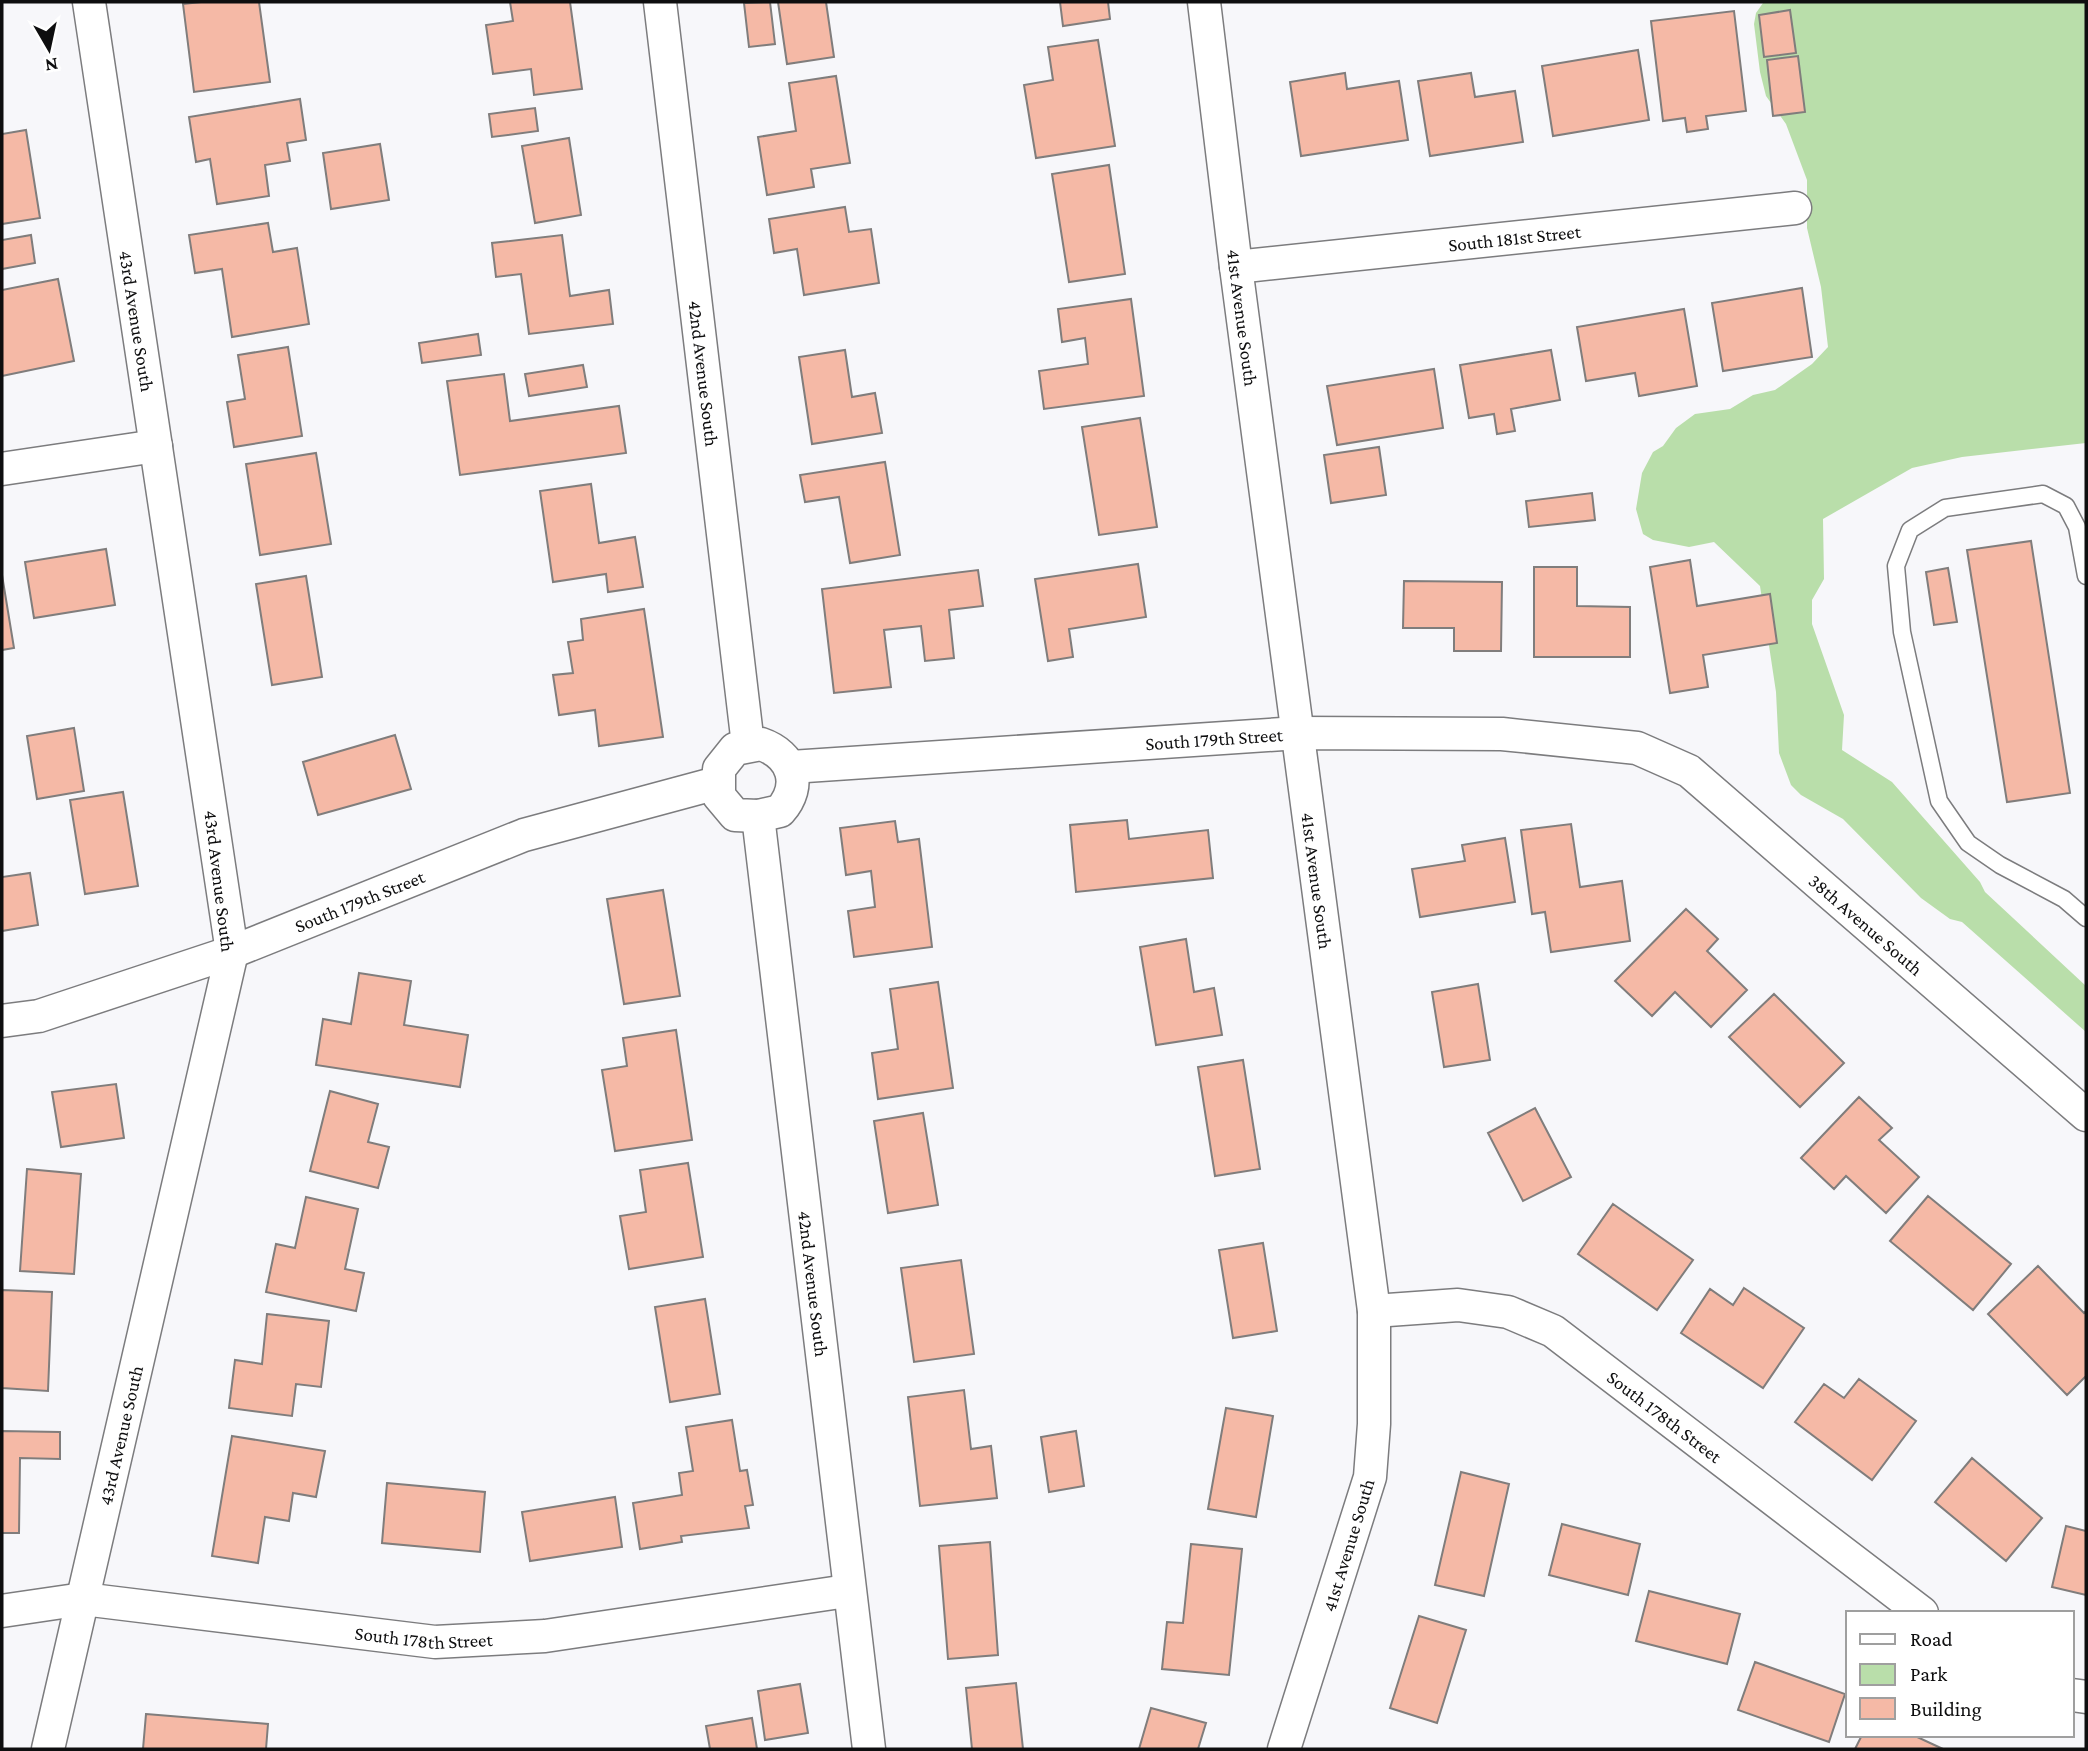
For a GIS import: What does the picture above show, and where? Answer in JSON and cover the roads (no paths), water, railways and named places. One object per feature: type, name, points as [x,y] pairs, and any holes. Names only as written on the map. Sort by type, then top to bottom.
[{"type":"street","name":"43rd Avenue South","points":[[48,1749],[232,952],[89,2]]},
{"type":"street","name":"42nd Avenue South","points":[[660,2],[748,745]]},
{"type":"street","name":"41st Avenue South","points":[[1204,2],[1236,267],[1374,1311],[1374,1424],[1370,1477],[1284,1749]]},
{"type":"street","name":"South 181st Street","points":[[1236,267],[1795,208]]},
{"type":"street","points":[[2,469],[156,446]]},
{"type":"street","name":"South 179th Street","points":[[791,767],[1298,733],[1502,734],[1637,748]]},
{"type":"street","points":[[761,744],[784,756],[791,767],[793,791],[780,811],[758,816],[735,815],[719,796],[719,769],[725,758],[735,749],[761,744]]},
{"type":"street","name":"38th Avenue South","points":[[1637,748],[1689,771],[2086,1115]]},
{"type":"street","name":"South 179th Street","points":[[2,1021],[38,1016],[232,952],[524,835],[717,783]]},
{"type":"street","name":"42nd Avenue South","points":[[758,816],[848,1591],[869,1749]]},
{"type":"street","name":"South 178th Street","points":[[1374,1311],[1458,1305],[1508,1312],[1553,1331],[1919,1611]]},
{"type":"street","name":"South 178th Street","points":[[2,1611],[83,1599],[435,1642],[545,1636],[848,1591]]},
{"type":"lane","points":[[2086,576],[2077,527],[2066,506],[2043,494],[1945,508],[1910,530],[1896,566],[1902,632],[1939,801],[1968,842],[2000,865],[2064,899],[2086,918]]}]
